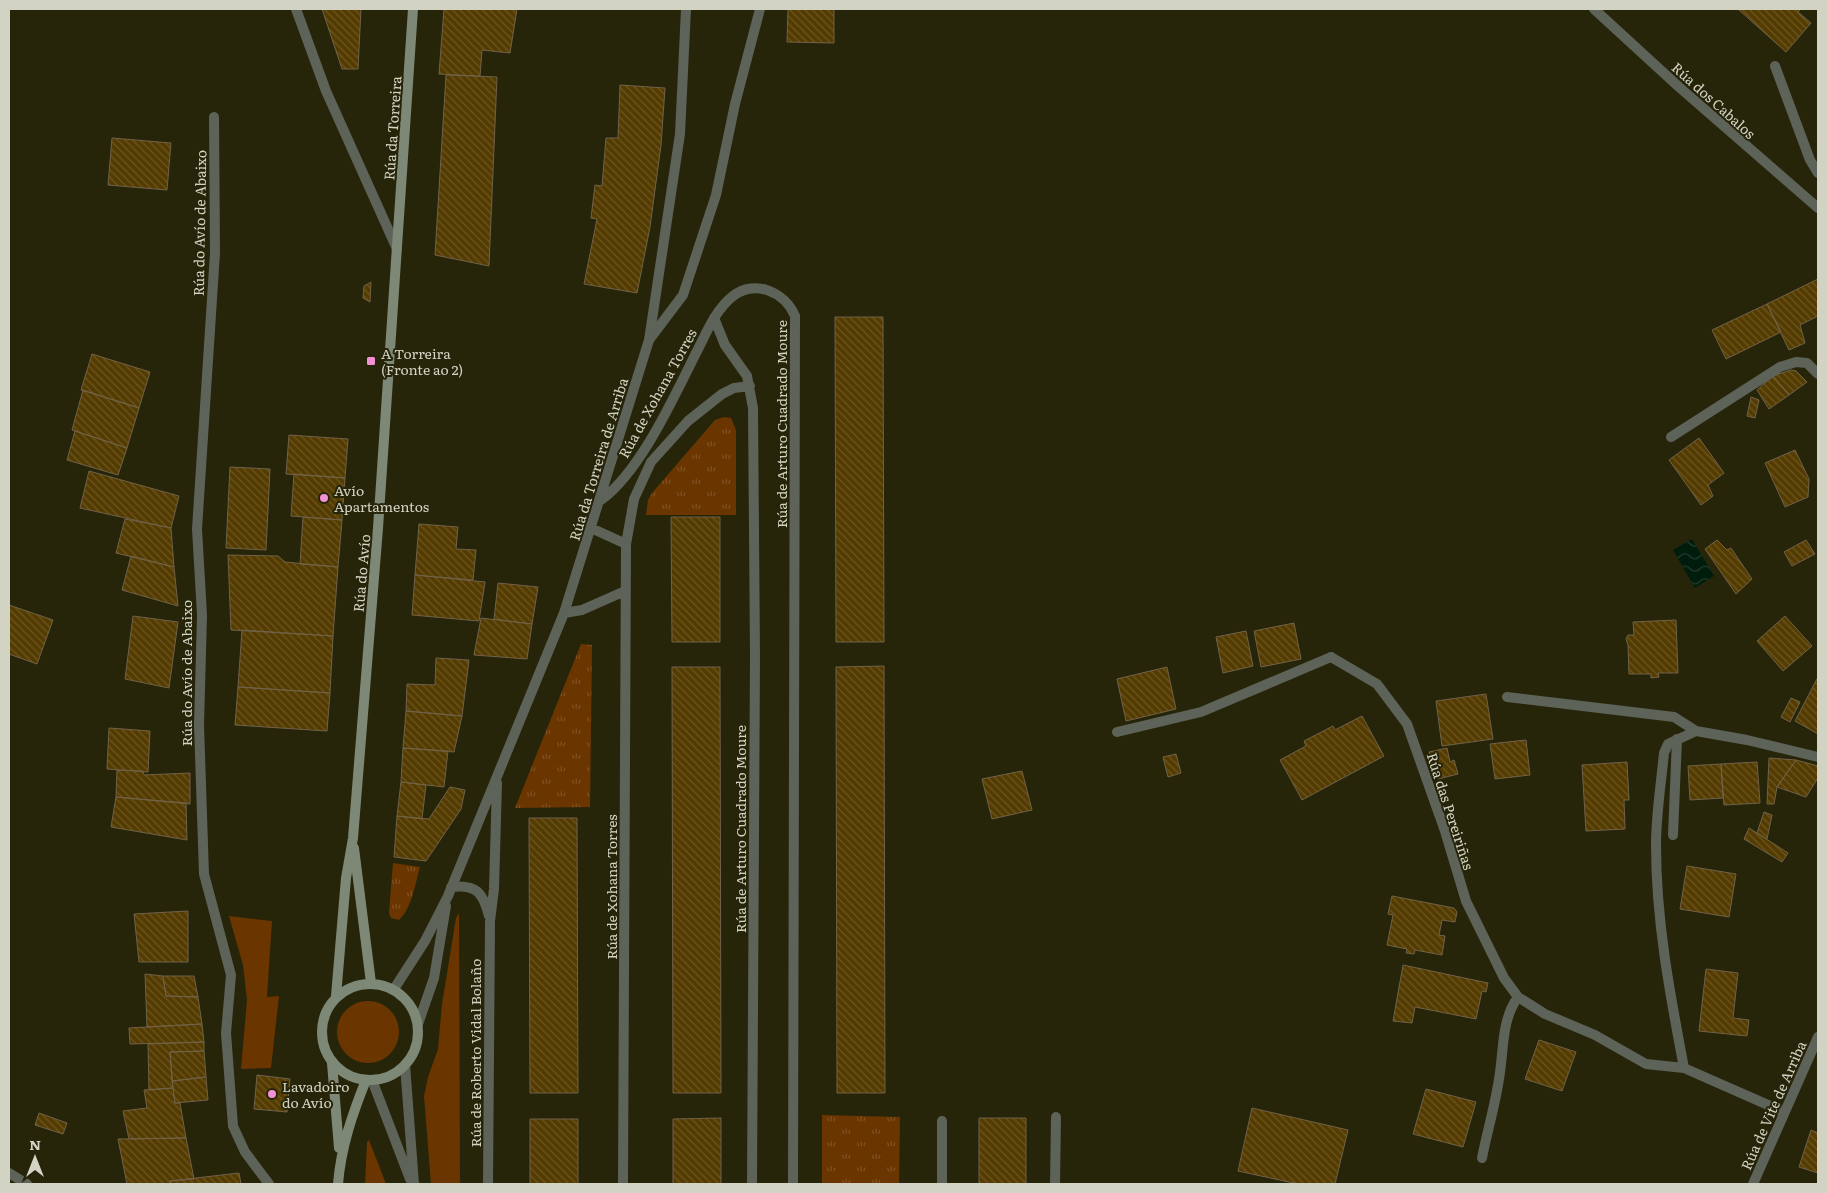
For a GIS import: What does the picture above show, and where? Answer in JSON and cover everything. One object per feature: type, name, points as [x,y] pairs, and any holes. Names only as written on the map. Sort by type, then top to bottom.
[{"type":"main road","name":"Rúa da Torreira","points":[[397,249],[414,9]]},
{"type":"main road","name":"Rúa do Avío","points":[[336,996],[346,878],[353,838],[378,528],[397,249]]},
{"type":"main road","name":"Rúa do Avío","points":[[353,838],[371,983]]},
{"type":"main road","points":[[332,1063],[350,1076],[369,1080],[392,1075],[405,1066],[416,1045],[418,1024],[412,1006],[394,989],[371,983],[352,986],[336,996],[324,1015],[321,1032],[324,1048],[332,1063],[340,1156],[338,1184]]},
{"type":"main road","points":[[340,1156],[347,1129],[369,1080]]},
{"type":"street","points":[[296,9],[326,91],[397,249]]},
{"type":"street","name":"Rúa da Torreira de Arriba","points":[[394,989],[425,941],[450,891],[564,613],[601,500],[649,340],[680,134],[686,9]]},
{"type":"street","points":[[649,340],[683,295],[716,195],[735,104],[760,9]]},
{"type":"street","name":"Rúa dos Cabalos","points":[[1594,9],[1678,87],[1818,208]]},
{"type":"street","points":[[1775,66],[1810,160],[1818,173]]},
{"type":"street","name":"Rúa do Avío de Abaixo","points":[[214,117],[215,253],[197,530],[202,615],[198,725],[204,874],[231,975],[226,1033],[234,1126],[245,1152],[269,1184]]},
{"type":"street","name":"Rúa de Arturo Cuadrado Moure","points":[[752,1184],[756,656],[753,408],[750,386],[745,371],[725,345],[714,318],[732,296],[751,288],[770,290],[778,295],[792,307],[795,316],[793,1184]]},
{"type":"street","name":"Rúa de Xohana Torres","points":[[601,500],[613,490],[637,461],[683,380],[714,318]]},
{"type":"street","points":[[1672,437],[1780,367],[1796,362],[1807,363],[1818,374]]},
{"type":"street","name":"Rúa de Xohana Torres","points":[[624,1184],[626,544],[634,499],[651,462],[688,421],[722,394],[734,388],[750,386]]},
{"type":"street","points":[[591,528],[626,544]]},
{"type":"street","points":[[564,613],[582,610],[625,591]]},
{"type":"street","name":"Rúa das Pereiriñas","points":[[1117,732],[1201,712],[1331,657],[1377,684],[1407,724],[1445,831],[1466,901],[1504,978],[1518,997],[1545,1014],[1594,1035],[1646,1064],[1684,1068],[1784,1112]]},
{"type":"street","points":[[1507,697],[1674,717],[1696,731],[1747,740],[1818,757]]},
{"type":"street","points":[[1684,1068],[1664,959],[1656,843],[1664,754],[1668,744],[1696,731]]},
{"type":"street","points":[[1673,835],[1677,739]]},
{"type":"street","name":"Rúa de Roberto Vidal Bolaño","points":[[488,1184],[490,921],[494,889],[497,778]]},
{"type":"street","name":"Rúa de Roberto Vidal Bolaño","points":[[450,891],[466,885],[479,892],[485,902],[490,921]]},
{"type":"street","name":"Rúa da Torreira de Arriba","points":[[418,1024],[434,978],[450,891]]},
{"type":"street","points":[[1482,1158],[1499,1080],[1506,1022],[1510,1008],[1518,997]]},
{"type":"street","name":"Rúa de Vite de Arriba","points":[[1753,1184],[1818,1037]]},
{"type":"street","points":[[405,1066],[413,1184]]},
{"type":"street","points":[[369,1080],[413,1184]]},
{"type":"street","points":[[1056,1116],[1056,1184]]},
{"type":"street","points":[[942,1121],[942,1184]]},
{"type":"street","points":[[9,1173],[28,1184]]},
{"type":"green space","points":[[724,417],[731,418],[736,430],[736,515],[646,515],[648,500],[652,493],[715,420]]},
{"type":"green space","points":[[581,644],[592,645],[590,807],[515,808]]},
{"type":"green space","points":[[393,863],[420,867],[410,902],[399,920],[391,918],[389,913]]},
{"type":"green space","points":[[459,913],[460,1184],[431,1184],[424,1096],[428,1077],[438,1049],[442,1004],[456,918]]},
{"type":"green space","points":[[229,916],[272,921],[267,997],[279,996],[271,1068],[241,1069],[247,1000],[243,965]]},
{"type":"green space","points":[[368,1001],[380,1003],[390,1010],[397,1020],[399,1032],[397,1044],[390,1054],[380,1061],[368,1063],[356,1061],[346,1054],[339,1044],[337,1032],[339,1020],[346,1010],[356,1003]]},
{"type":"green space","points":[[822,1115],[900,1117],[899,1184],[822,1184]]},
{"type":"green space","points":[[369,1140],[386,1184],[365,1184],[367,1142]]},
{"type":"water","points":[[1692,539],[1714,576],[1695,588],[1673,550]]},
{"type":"building","points":[[322,9],[361,9],[358,69],[342,69]]},
{"type":"building","points":[[444,9],[517,9],[510,53],[482,50],[480,76],[439,74]]},
{"type":"building","points":[[788,9],[834,9],[834,43],[787,42]]},
{"type":"building","points":[[1738,9],[1801,9],[1798,12],[1811,23],[1786,52]]},
{"type":"building","points":[[446,75],[497,77],[489,266],[435,255]]},
{"type":"building","points":[[620,85],[665,88],[661,145],[650,227],[637,293],[584,284],[597,219],[591,218],[595,185],[602,186],[606,138],[618,138]]},
{"type":"building","points":[[112,138],[171,143],[167,190],[108,185]]},
{"type":"building","points":[[1818,279],[1818,316],[1800,325],[1805,343],[1789,350],[1767,304]]},
{"type":"building","points":[[371,282],[370,302],[363,298],[364,286]]},
{"type":"building","points":[[1767,304],[1781,332],[1726,359],[1712,330]]},
{"type":"building","points":[[835,317],[883,317],[884,642],[836,642]]},
{"type":"building","points":[[92,354],[150,372],[139,408],[81,390]]},
{"type":"building","points":[[1791,370],[1796,371],[1807,382],[1789,395],[1773,376]]},
{"type":"building","points":[[1773,376],[1789,395],[1769,409],[1757,390]]},
{"type":"building","points":[[83,390],[139,408],[127,448],[72,430]]},
{"type":"building","points":[[1751,397],[1759,400],[1755,418],[1747,416]]},
{"type":"building","points":[[75,431],[127,448],[118,475],[67,460]]},
{"type":"building","points":[[289,435],[348,439],[345,478],[286,474]]},
{"type":"building","points":[[1699,438],[1724,473],[1708,485],[1713,496],[1701,505],[1669,460]]},
{"type":"building","points":[[1795,450],[1809,479],[1808,497],[1785,507],[1765,463]]},
{"type":"building","points":[[230,467],[270,469],[266,550],[226,548]]},
{"type":"building","points":[[89,471],[179,496],[171,528],[80,508]]},
{"type":"building","points":[[294,474],[345,478],[342,520],[291,516]]},
{"type":"building","points":[[303,517],[342,520],[338,567],[300,564]]},
{"type":"building","points":[[671,517],[720,517],[720,642],[672,642]]},
{"type":"building","points":[[125,519],[171,528],[174,567],[116,553]]},
{"type":"building","points":[[419,524],[458,527],[456,549],[476,550],[473,580],[415,575]]},
{"type":"building","points":[[1717,540],[1727,550],[1731,548],[1752,579],[1736,594],[1705,549]]},
{"type":"building","points":[[1806,540],[1815,554],[1792,566],[1784,552]]},
{"type":"building","points":[[228,555],[278,556],[285,562],[338,567],[333,636],[231,630]]},
{"type":"building","points":[[131,556],[174,567],[178,606],[122,590]]},
{"type":"building","points":[[415,575],[485,582],[479,621],[412,615]]},
{"type":"building","points":[[498,583],[538,587],[532,624],[494,619]]},
{"type":"building","points":[[9,605],[53,620],[37,664],[9,654]]},
{"type":"building","points":[[133,616],[178,622],[169,688],[125,679]]},
{"type":"building","points":[[1785,616],[1812,646],[1783,671],[1757,641]]},
{"type":"building","points":[[481,618],[532,624],[527,659],[474,655]]},
{"type":"building","points":[[1676,620],[1678,673],[1658,673],[1659,677],[1651,678],[1651,674],[1629,674],[1626,639],[1628,635],[1634,635],[1633,622]]},
{"type":"building","points":[[1294,623],[1301,659],[1261,667],[1254,631]]},
{"type":"building","points":[[242,630],[333,636],[330,693],[238,687]]},
{"type":"building","points":[[1246,631],[1253,666],[1223,673],[1216,637]]},
{"type":"building","points":[[436,658],[469,660],[462,716],[406,711],[407,684],[435,685]]},
{"type":"building","points":[[884,666],[885,1093],[837,1093],[836,667]]},
{"type":"building","points":[[672,667],[720,667],[721,1093],[673,1093]]},
{"type":"building","points":[[1167,667],[1176,709],[1126,721],[1117,679]]},
{"type":"building","points":[[1818,677],[1818,734],[1795,721]]},
{"type":"building","points":[[238,687],[330,693],[327,731],[235,725]]},
{"type":"building","points":[[1486,694],[1493,739],[1442,746],[1436,701]]},
{"type":"building","points":[[1791,698],[1800,702],[1790,722],[1781,717]]},
{"type":"building","points":[[406,711],[462,716],[454,752],[403,748]]},
{"type":"building","points":[[1362,716],[1384,756],[1302,800],[1280,760],[1306,746],[1304,741],[1333,726],[1335,730]]},
{"type":"building","points":[[109,728],[150,731],[148,772],[107,769]]},
{"type":"building","points":[[1526,740],[1530,775],[1495,779],[1490,744]]},
{"type":"building","points":[[403,748],[448,751],[444,787],[401,782]]},
{"type":"building","points":[[1447,748],[1450,762],[1454,760],[1458,774],[1438,779],[1429,752]]},
{"type":"building","points":[[1176,754],[1181,773],[1168,777],[1163,757]]},
{"type":"building","points":[[1769,758],[1796,760],[1777,787],[1774,804],[1767,804]]},
{"type":"building","points":[[1796,760],[1818,766],[1818,778],[1806,797],[1777,787]]},
{"type":"building","points":[[1627,762],[1629,800],[1624,800],[1625,829],[1586,831],[1582,765]]},
{"type":"building","points":[[1757,762],[1760,803],[1724,805],[1721,764]]},
{"type":"building","points":[[1721,764],[1723,798],[1690,800],[1688,766]]},
{"type":"building","points":[[117,770],[143,771],[144,775],[190,773],[190,804],[116,797]]},
{"type":"building","points":[[1022,771],[1032,810],[992,819],[982,779]]},
{"type":"building","points":[[401,782],[426,785],[422,819],[397,816]]},
{"type":"building","points":[[450,787],[465,790],[461,809],[426,861],[394,857],[397,816],[429,819]]},
{"type":"building","points":[[116,797],[186,803],[187,840],[111,827]]},
{"type":"building","points":[[1764,812],[1772,815],[1767,839],[1757,833]]},
{"type":"building","points":[[529,818],[577,818],[578,1093],[530,1093]]},
{"type":"building","points":[[1749,828],[1788,853],[1782,862],[1744,839]]},
{"type":"building","points":[[1687,866],[1736,874],[1729,917],[1680,909]]},
{"type":"building","points":[[1392,896],[1454,908],[1457,912],[1455,922],[1442,920],[1439,935],[1445,936],[1442,955],[1415,950],[1414,954],[1406,953],[1407,949],[1387,945],[1393,915],[1388,914]]},
{"type":"building","points":[[188,911],[188,962],[139,962],[134,914]]},
{"type":"building","points":[[1403,965],[1488,983],[1486,992],[1482,991],[1476,1019],[1415,1007],[1412,1023],[1393,1021]]},
{"type":"building","points":[[1706,969],[1738,973],[1733,1018],[1749,1020],[1747,1036],[1699,1031]]},
{"type":"building","points":[[145,974],[163,976],[166,996],[198,997],[202,1024],[147,1027]]},
{"type":"building","points":[[163,976],[194,976],[198,997],[166,996]]},
{"type":"building","points":[[202,1024],[204,1042],[130,1044],[129,1028]]},
{"type":"building","points":[[1539,1040],[1576,1052],[1562,1091],[1525,1079]]},
{"type":"building","points":[[204,1042],[204,1051],[170,1052],[173,1088],[149,1090],[148,1044]]},
{"type":"building","points":[[204,1051],[206,1077],[172,1081],[170,1052]]},
{"type":"building","name":"Lavadoiro do Avío","points":[[257,1075],[290,1079],[287,1112],[254,1109]]},
{"type":"building","points":[[206,1077],[208,1100],[175,1103],[172,1081]]},
{"type":"building","points":[[173,1088],[175,1103],[180,1103],[186,1138],[129,1139],[123,1111],[147,1108],[144,1090]]},
{"type":"building","points":[[1426,1089],[1476,1102],[1463,1147],[1413,1134]]},
{"type":"building","points":[[1252,1108],[1348,1130],[1335,1184],[1298,1184],[1238,1171]]},
{"type":"building","points":[[39,1113],[67,1123],[63,1134],[35,1125]]},
{"type":"building","points":[[721,1118],[721,1184],[673,1184],[673,1119]]},
{"type":"building","points":[[979,1118],[1026,1118],[1026,1184],[979,1184]]},
{"type":"building","points":[[530,1119],[578,1119],[578,1184],[530,1184]]},
{"type":"building","points":[[1811,1130],[1818,1133],[1818,1173],[1799,1167]]},
{"type":"building","points":[[186,1138],[194,1179],[170,1181],[171,1184],[127,1184],[118,1139]]},
{"type":"building","points":[[239,1173],[241,1184],[171,1184],[170,1181]]},
{"type":"place","name":"A Torreira (Fronte ao 2)","points":[[371,361]]},
{"type":"place","name":"Avío Apartamentos","points":[[324,498]]},
{"type":"place","name":"Lavadoiro do Avío","points":[[272,1094]]}]
